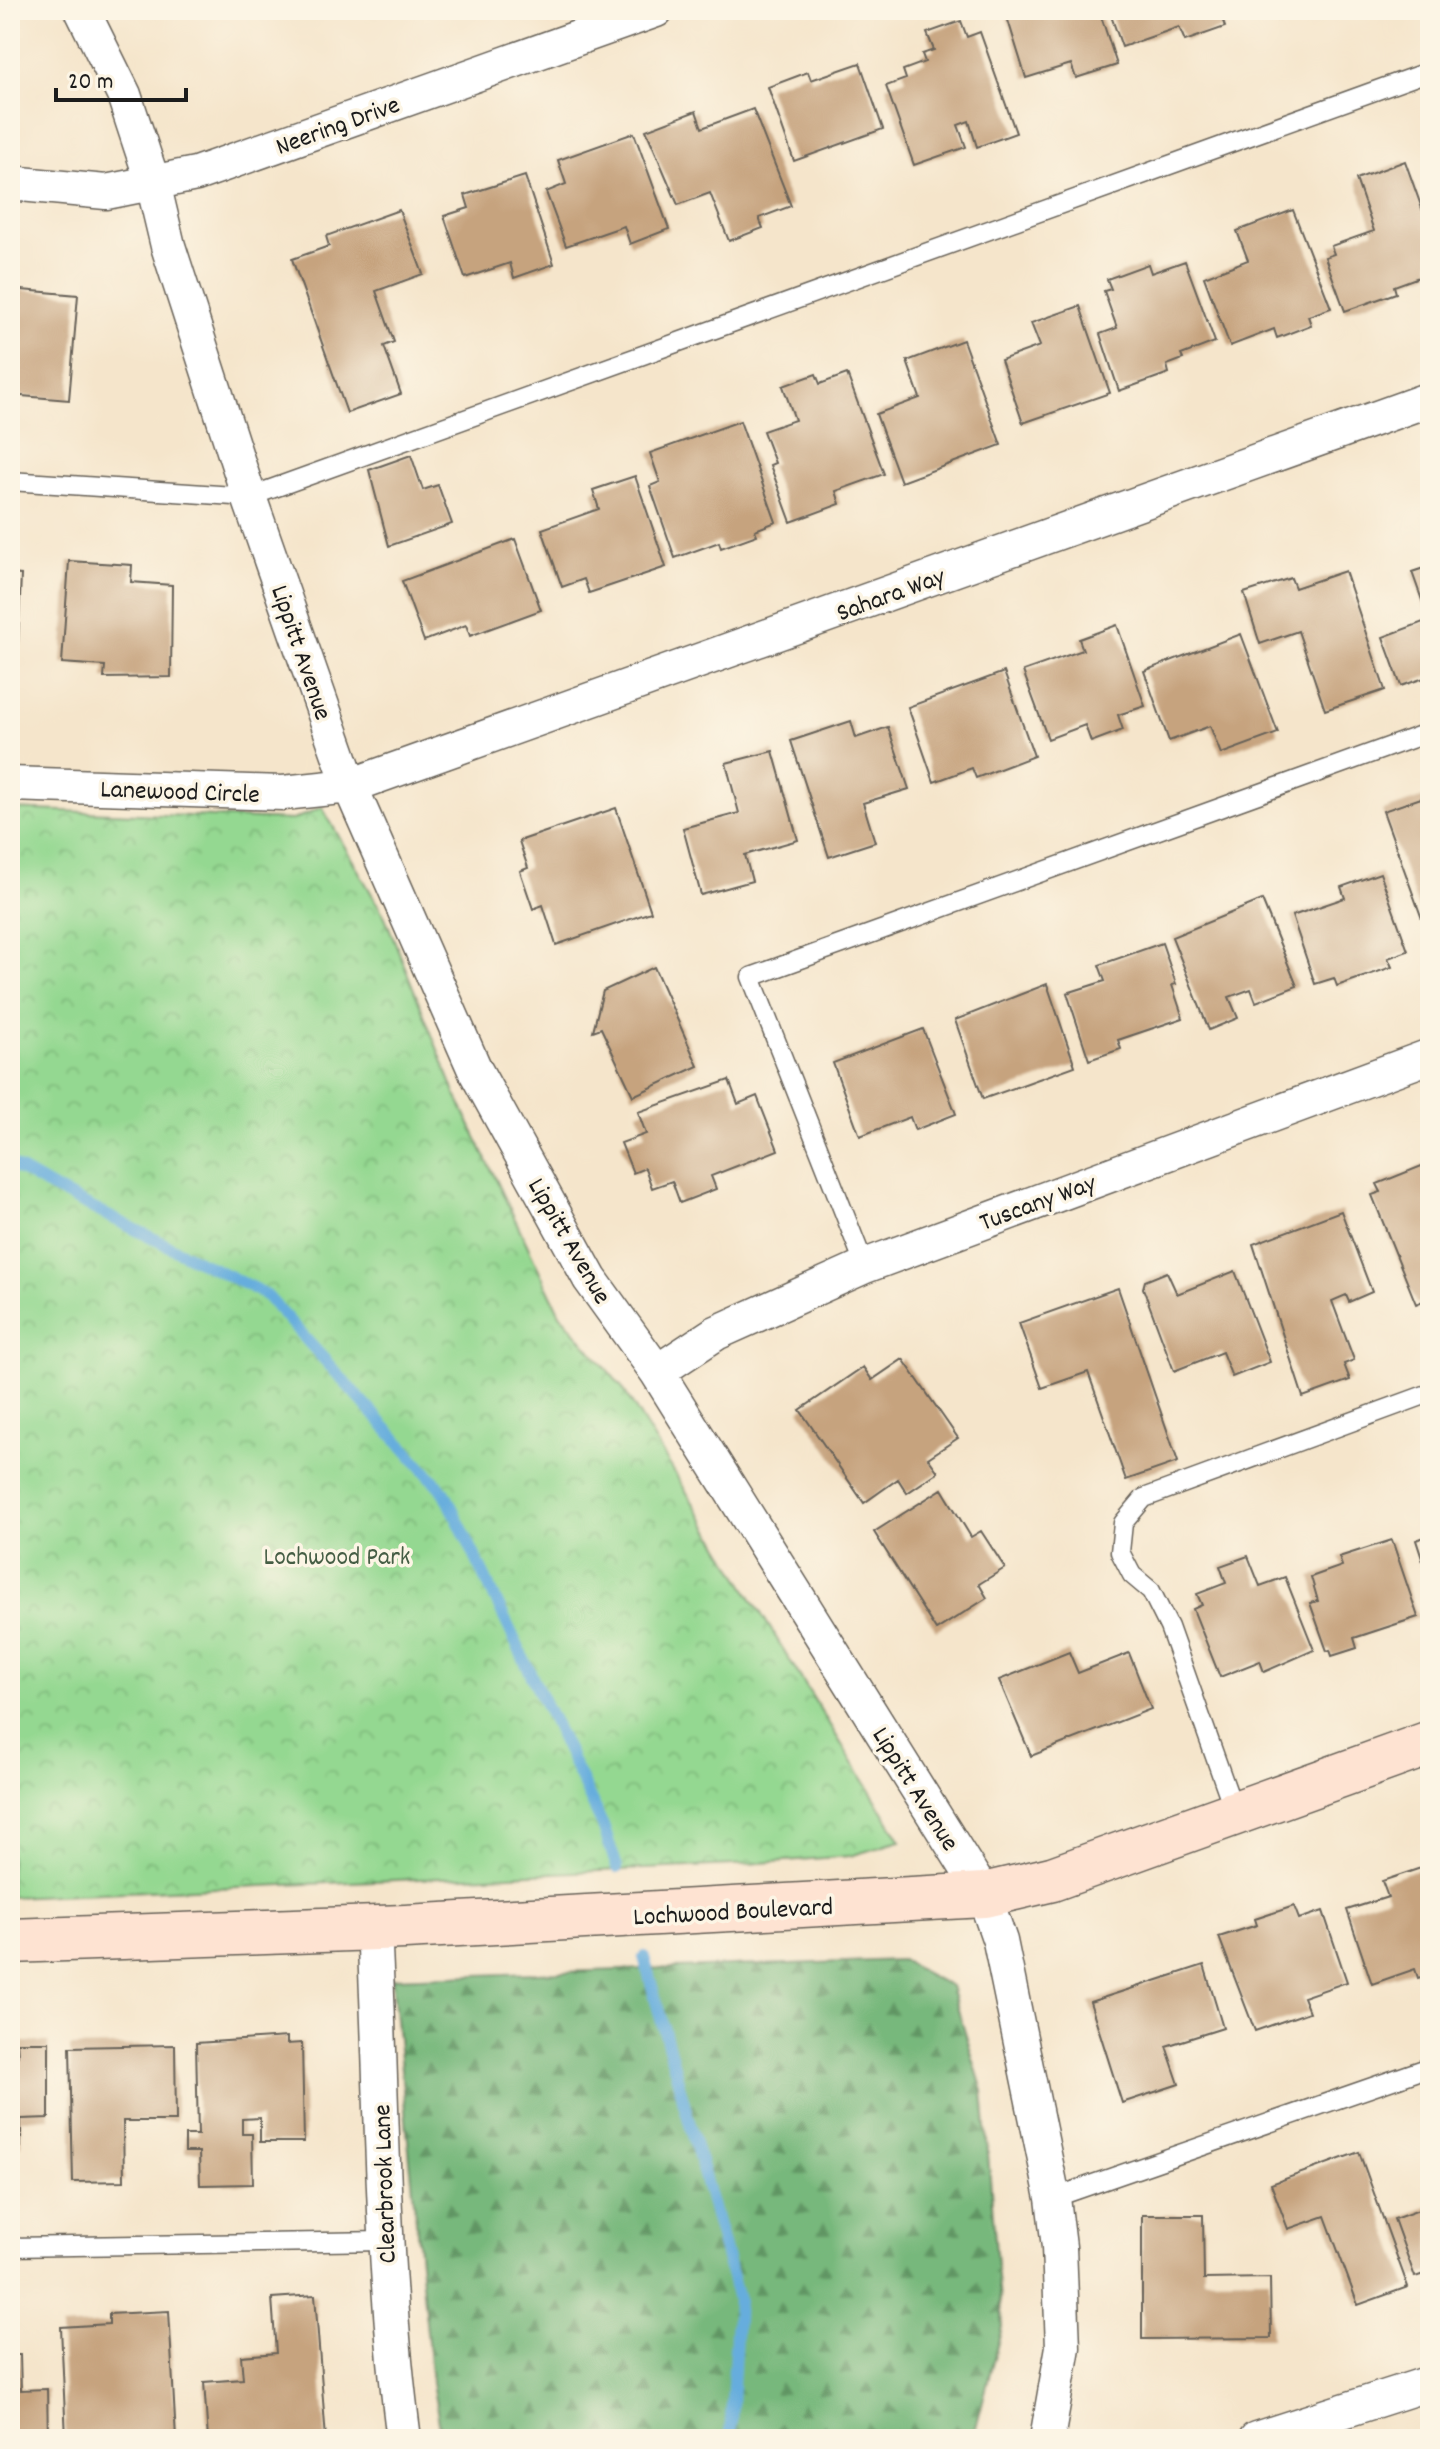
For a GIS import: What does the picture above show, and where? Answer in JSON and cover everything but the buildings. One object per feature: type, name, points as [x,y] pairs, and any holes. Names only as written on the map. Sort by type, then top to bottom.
[{"type":"street","name":"Lippitt Avenue","points":[[82,10],[124,95],[153,183],[168,246],[249,497],[350,786],[475,1070],[590,1279],[657,1372],[984,1895],[1000,1941],[1053,2198],[1059,2247],[1063,2347],[1047,2439]]},
{"type":"street","name":"Neering Drive","points":[[10,183],[106,192],[214,168],[656,10]]},
{"type":"street","name":"Sahara Way","points":[[350,786],[1430,399]]},
{"type":"street","name":"Lanewood Circle","points":[[10,784],[283,793],[350,786]]},
{"type":"street","name":"Tuscany Way","points":[[657,1372],[716,1333],[865,1266],[1430,1056]]},
{"type":"street","name":"Lochwood Boulevard","points":[[10,1941],[374,1928],[984,1895],[1052,1879],[1430,1743]]},
{"type":"street","name":"Clearbrook Lane","points":[[374,1928],[385,2241],[392,2354],[404,2439]]},
{"type":"street","points":[[1256,2439],[1430,2383]]},
{"type":"lane","points":[[10,481],[249,497],[1430,71]]},
{"type":"lane","points":[[865,1266],[751,977],[1430,732]]},
{"type":"lane","points":[[1235,1813],[1169,1627],[1151,1591],[1132,1575],[1120,1552],[1123,1523],[1144,1498],[1430,1393]]},
{"type":"lane","points":[[1053,2198],[1430,2067]]},
{"type":"lane","points":[[10,2247],[385,2241]]},
{"type":"green space","name":"Lochwood Park","points":[[322,807],[385,917],[456,1095],[560,1314],[622,1387],[901,1841],[850,1856],[734,1865],[10,1897],[10,809],[293,820]]},
{"type":"green space","points":[[901,1960],[951,1987],[983,2091],[1002,2327],[973,2439],[442,2439],[432,2383],[392,1978]]},
{"type":"waterway","points":[[10,1164],[265,1294],[445,1493],[603,1826],[617,1867]]},
{"type":"waterway","points":[[644,1957],[738,2299],[730,2439]]}]
